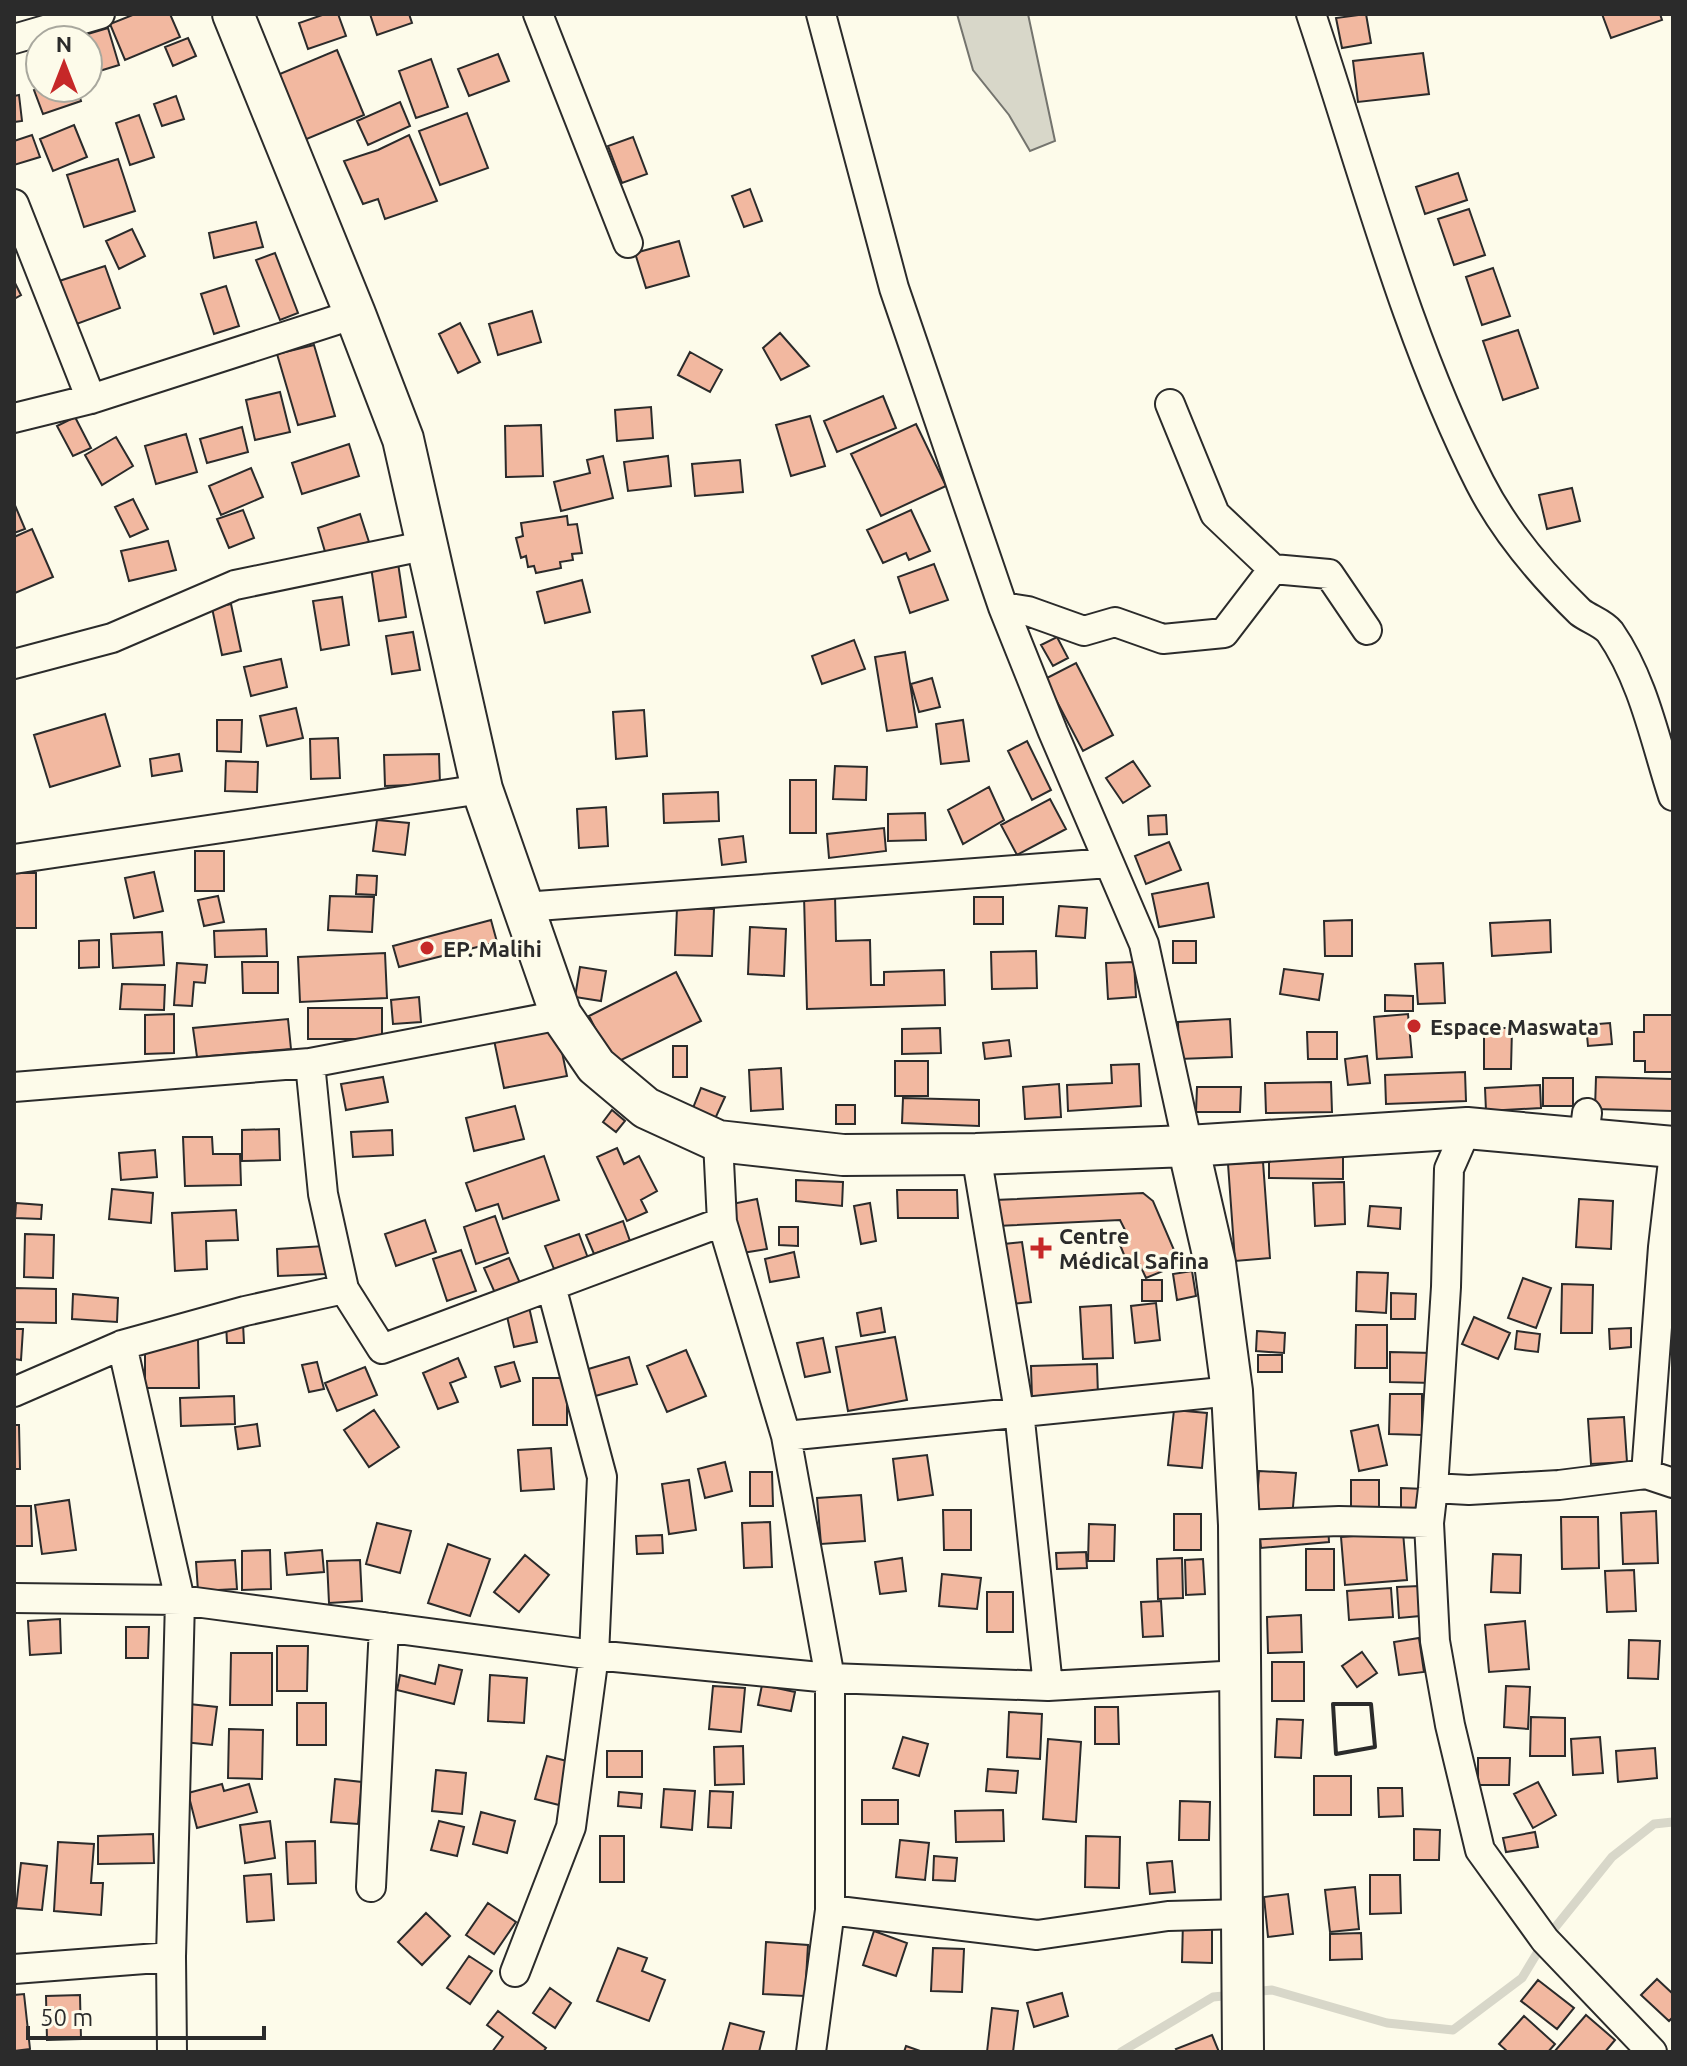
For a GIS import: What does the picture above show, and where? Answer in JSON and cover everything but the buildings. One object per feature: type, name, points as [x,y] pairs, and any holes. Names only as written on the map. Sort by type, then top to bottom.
[{"type":"street","points":[[14,39],[100,14]]},
{"type":"street","points":[[233,14],[403,439],[482,789],[561,1015],[596,1066],[646,1108],[718,1141],[843,1155],[976,1154],[1188,1146],[1467,1128],[1585,1125],[1673,1147]]},
{"type":"street","points":[[538,14],[628,243]]},
{"type":"street","points":[[821,14],[894,288],[1003,607],[1144,944],[1215,1263],[1232,1391],[1239,1525],[1243,2052]]},
{"type":"street","points":[[1311,14],[1442,404],[1481,486],[1527,556],[1583,615],[1609,630],[1654,723],[1673,796]]},
{"type":"street","points":[[14,204],[91,399]]},
{"type":"street","points":[[14,418],[91,399],[355,314]]},
{"type":"street","points":[[1170,404],[1215,514],[1273,569],[1329,574],[1367,630]]},
{"type":"street","points":[[14,664],[112,638],[235,585],[428,545]]},
{"type":"street","points":[[1003,607],[1028,611],[1084,631],[1115,622],[1163,639],[1224,633],[1273,569]]},
{"type":"street","points":[[14,859],[482,789]]},
{"type":"street","points":[[524,907],[1109,863]]},
{"type":"street","points":[[14,1087],[310,1063],[561,1015]]},
{"type":"street","points":[[310,1063],[323,1194],[344,1289],[382,1349],[722,1222]]},
{"type":"street","points":[[1467,1128],[1449,1169],[1446,1215],[1448,1257],[1429,1523],[1435,1641],[1450,1725],[1480,1850],[1545,1940],[1652,2052]]},
{"type":"street","points":[[718,1141],[722,1222],[786,1436],[830,1678],[830,1910],[811,2052]]},
{"type":"street","points":[[976,1154],[1019,1411],[1048,1686]]},
{"type":"street","points":[[1646,1474],[1663,1247],[1673,1161]]},
{"type":"street","points":[[515,1972],[571,1827],[594,1655],[602,1477],[551,1286]]},
{"type":"street","points":[[14,1392],[122,1345],[245,1311],[344,1289]]},
{"type":"street","points":[[122,1345],[180,1600],[171,1957],[172,2052]]},
{"type":"street","points":[[786,1436],[1232,1391]]},
{"type":"street","points":[[1433,1488],[1469,1490],[1559,1485],[1646,1474],[1673,1483]]},
{"type":"street","points":[[1239,1525],[1339,1521],[1429,1523]]},
{"type":"street","points":[[14,1598],[180,1600],[594,1655],[830,1678],[1048,1686],[1240,1675]]},
{"type":"street","points":[[371,1887],[384,1627]]},
{"type":"street","points":[[830,1910],[1037,1935],[1168,1916],[1243,1914]]},
{"type":"street","points":[[14,1969],[171,1957]]},
{"type":"shaded area","points":[[957,14],[1028,14],[1055,141],[1030,151],[1009,115],[973,70]]},
{"type":"waterway","points":[[1252,1992],[1272,1990],[1387,2023],[1453,2030],[1522,1978],[1545,1940],[1612,1857],[1654,1824],[1673,1822]]},
{"type":"waterway","points":[[1121,2052],[1213,1997],[1234,1995]]},
{"type":"wall","points":[[1333,1704],[1371,1704],[1375,1747],[1336,1754],[1333,1704]]},
{"type":"place","name":"EP. Malihi","points":[[427,948]]},
{"type":"place","name":"Espace Maswata","points":[[1414,1026]]},
{"type":"place","name":"Centre Médical Safina","points":[[1041,1248]]}]
